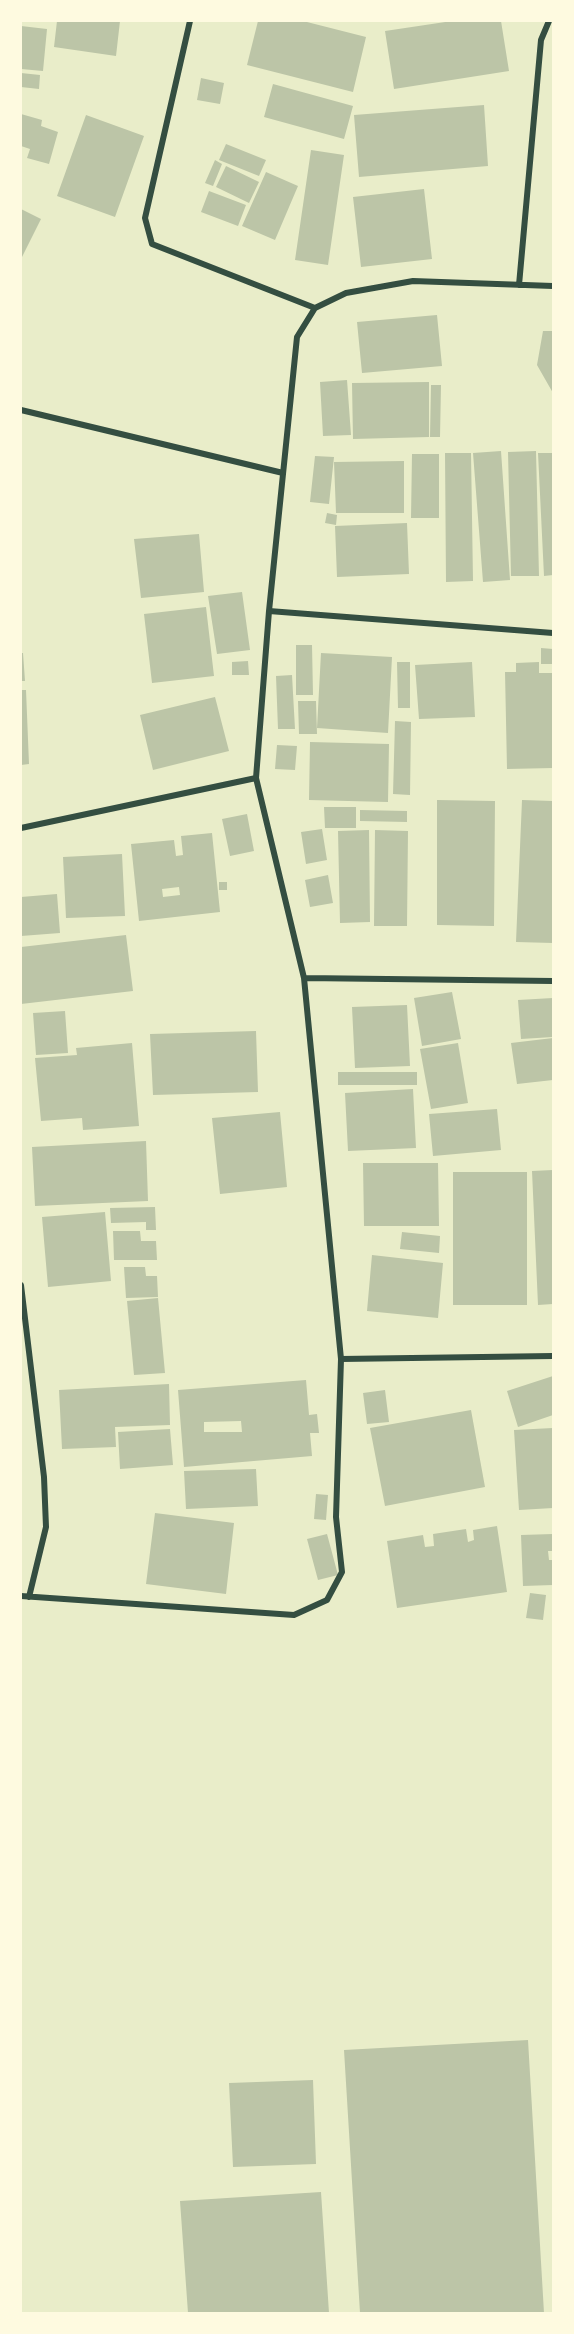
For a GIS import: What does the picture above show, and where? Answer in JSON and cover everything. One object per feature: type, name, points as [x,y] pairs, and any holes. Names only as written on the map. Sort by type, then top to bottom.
[{"type":"street","points":[[190,21],[145,218],[152,244],[315,308]]},
{"type":"street","points":[[519,285],[541,40],[549,21]]},
{"type":"street","points":[[21,1596],[294,1615],[327,1600],[342,1572],[336,1517],[341,1359],[304,978],[256,778],[269,611],[297,337],[315,308],[346,293],[413,281],[553,286]]},
{"type":"street","points":[[21,410],[284,473]]},
{"type":"street","points":[[269,611],[553,633]]},
{"type":"street","points":[[21,828],[256,778]]},
{"type":"street","points":[[304,978],[553,981]]},
{"type":"street","points":[[21,1285],[44,1477],[46,1527],[29,1597]]},
{"type":"street","points":[[341,1359],[553,1356]]},
{"type":"building","points":[[57,21],[120,21],[116,56],[54,47]]},
{"type":"building","points":[[258,21],[303,21],[366,37],[353,92],[247,65]]},
{"type":"building","points":[[452,21],[501,21],[509,71],[394,89],[385,31]]},
{"type":"building","points":[[21,26],[47,29],[43,71],[21,69]]},
{"type":"building","points":[[21,73],[40,75],[39,89],[21,87]]},
{"type":"building","points":[[201,78],[224,83],[220,104],[197,100]]},
{"type":"building","points":[[273,84],[353,106],[344,139],[264,117]]},
{"type":"building","points":[[484,105],[488,166],[359,177],[354,115]]},
{"type":"building","points":[[21,114],[42,120],[41,126],[58,132],[49,164],[27,158],[30,149],[21,146]]},
{"type":"building","points":[[86,115],[144,136],[115,217],[57,196]]},
{"type":"building","points":[[226,144],[266,160],[259,176],[219,160]]},
{"type":"building","points":[[311,150],[344,155],[328,265],[295,260]]},
{"type":"building","points":[[215,160],[222,164],[213,186],[205,183]]},
{"type":"building","points":[[226,166],[259,182],[249,203],[216,187]]},
{"type":"building","points":[[266,172],[298,186],[275,240],[242,226]]},
{"type":"building","points":[[424,189],[432,259],[361,267],[353,197]]},
{"type":"building","points":[[209,191],[246,205],[238,226],[201,212]]},
{"type":"building","points":[[21,209],[41,219],[21,259]]},
{"type":"building","points":[[437,315],[442,366],[362,373],[357,322]]},
{"type":"building","points":[[543,331],[553,331],[553,393],[537,365]]},
{"type":"building","points":[[347,380],[351,435],[323,436],[320,382]]},
{"type":"building","points":[[429,382],[429,437],[353,439],[352,383]]},
{"type":"building","points":[[431,385],[441,385],[440,437],[430,437]]},
{"type":"building","points":[[501,451],[510,580],[483,582],[473,453]]},
{"type":"building","points":[[536,451],[539,576],[511,576],[508,452]]},
{"type":"building","points":[[445,453],[471,453],[473,581],[446,582]]},
{"type":"building","points":[[538,453],[553,453],[553,575],[544,576]]},
{"type":"building","points":[[412,454],[439,454],[439,518],[411,518]]},
{"type":"building","points":[[315,456],[334,457],[329,504],[310,502]]},
{"type":"building","points":[[404,461],[404,513],[336,513],[334,462]]},
{"type":"building","points":[[327,513],[337,515],[336,525],[325,523]]},
{"type":"building","points":[[407,523],[409,574],[337,577],[335,526]]},
{"type":"building","points":[[199,534],[204,592],[141,598],[134,539]]},
{"type":"building","points":[[242,592],[250,650],[217,654],[208,596]]},
{"type":"building","points":[[206,607],[214,676],[152,683],[144,614]]},
{"type":"building","points":[[296,645],[312,645],[313,695],[296,695]]},
{"type":"building","points":[[541,648],[553,649],[553,664],[541,664]]},
{"type":"building","points":[[21,653],[23,653],[25,681],[21,681]]},
{"type":"building","points":[[321,653],[392,657],[388,733],[317,728]]},
{"type":"building","points":[[248,661],[249,675],[232,675],[232,662]]},
{"type":"building","points":[[397,662],[410,662],[410,708],[398,708]]},
{"type":"building","points":[[472,662],[475,717],[419,719],[415,665]]},
{"type":"building","points":[[539,662],[539,673],[552,673],[553,768],[507,769],[505,672],[516,672],[516,663]]},
{"type":"building","points":[[292,675],[295,729],[278,729],[276,676]]},
{"type":"building","points":[[21,690],[26,690],[29,764],[21,765]]},
{"type":"building","points":[[215,697],[229,751],[153,770],[140,715]]},
{"type":"building","points":[[298,701],[316,701],[317,734],[299,734]]},
{"type":"building","points":[[395,721],[411,722],[410,795],[393,794]]},
{"type":"building","points":[[310,742],[389,744],[388,802],[309,800]]},
{"type":"building","points":[[277,745],[297,746],[295,770],[275,769]]},
{"type":"building","points":[[437,800],[495,801],[494,926],[437,925]]},
{"type":"building","points":[[522,800],[553,801],[553,943],[516,942]]},
{"type":"building","points":[[324,807],[356,807],[356,828],[325,828]]},
{"type":"building","points":[[360,810],[407,811],[407,822],[360,821]]},
{"type":"building","points":[[247,814],[254,851],[230,856],[222,819]]},
{"type":"building","points":[[322,829],[327,860],[306,864],[301,832]]},
{"type":"building","points":[[369,830],[370,922],[340,923],[338,831]]},
{"type":"building","points":[[375,830],[408,831],[407,926],[374,926]]},
{"type":"building","points":[[212,833],[220,912],[139,921],[131,844],[174,840],[176,856],[183,855],[181,836]],"holes":[[[179,887],[180,895],[163,897],[162,889]]]},
{"type":"building","points":[[122,854],[125,916],[66,918],[63,857]]},
{"type":"building","points":[[328,875],[333,903],[310,907],[305,880]]},
{"type":"building","points":[[219,882],[227,882],[227,890],[219,890]]},
{"type":"building","points":[[57,894],[60,933],[21,936],[21,897]]},
{"type":"building","points":[[126,935],[133,991],[21,1004],[21,947]]},
{"type":"building","points":[[452,992],[461,1039],[422,1046],[414,998]]},
{"type":"building","points":[[553,998],[553,1037],[521,1039],[518,1000]]},
{"type":"building","points":[[407,1005],[410,1066],[355,1068],[352,1007]]},
{"type":"building","points":[[65,1011],[68,1053],[36,1055],[33,1013]]},
{"type":"building","points":[[256,1031],[258,1092],[153,1095],[150,1034]]},
{"type":"building","points":[[553,1038],[553,1080],[517,1084],[511,1043]]},
{"type":"building","points":[[132,1043],[139,1126],[83,1130],[82,1118],[41,1121],[35,1058],[77,1055],[76,1048]]},
{"type":"building","points":[[458,1043],[468,1103],[431,1109],[420,1049]]},
{"type":"building","points":[[338,1072],[417,1072],[417,1085],[338,1085]]},
{"type":"building","points":[[413,1089],[416,1148],[348,1151],[345,1093]]},
{"type":"building","points":[[497,1109],[501,1150],[433,1156],[429,1114]]},
{"type":"building","points":[[280,1112],[287,1187],[220,1194],[212,1118]]},
{"type":"building","points":[[146,1141],[148,1201],[35,1206],[32,1147]]},
{"type":"building","points":[[363,1163],[438,1163],[439,1226],[364,1226]]},
{"type":"building","points":[[553,1170],[553,1304],[538,1305],[532,1171]]},
{"type":"building","points":[[453,1172],[527,1172],[527,1305],[453,1305]]},
{"type":"building","points":[[155,1207],[156,1230],[146,1230],[146,1222],[111,1223],[110,1208]]},
{"type":"building","points":[[105,1212],[111,1281],[48,1287],[42,1217]]},
{"type":"building","points":[[113,1231],[140,1231],[141,1241],[156,1241],[157,1260],[114,1260]]},
{"type":"building","points":[[402,1232],[440,1236],[439,1253],[400,1249]]},
{"type":"building","points":[[372,1255],[443,1263],[438,1318],[367,1311]]},
{"type":"building","points":[[124,1267],[145,1267],[146,1276],[157,1276],[158,1297],[126,1298]]},
{"type":"building","points":[[158,1298],[165,1373],[134,1375],[127,1301]]},
{"type":"building","points":[[553,1376],[553,1415],[518,1427],[507,1391]]},
{"type":"building","points":[[306,1380],[309,1415],[317,1414],[319,1433],[310,1433],[312,1456],[184,1467],[178,1390]],"holes":[[[241,1421],[242,1432],[204,1432],[204,1422]]]},
{"type":"building","points":[[169,1384],[170,1425],[115,1427],[116,1447],[62,1449],[59,1390]]},
{"type":"building","points":[[385,1390],[389,1422],[367,1424],[363,1393]]},
{"type":"building","points":[[471,1410],[485,1487],[385,1506],[370,1428]]},
{"type":"building","points":[[553,1428],[553,1508],[519,1510],[514,1430]]},
{"type":"building","points":[[170,1429],[173,1465],[120,1469],[118,1432]]},
{"type":"building","points":[[256,1469],[258,1506],[186,1509],[184,1471]]},
{"type":"building","points":[[316,1494],[328,1495],[326,1520],[314,1519]]},
{"type":"building","points":[[155,1513],[234,1523],[226,1594],[146,1584]]},
{"type":"building","points":[[497,1526],[507,1592],[397,1608],[387,1541],[423,1535],[425,1547],[434,1546],[433,1534],[466,1529],[468,1542],[474,1540],[473,1530]]},
{"type":"building","points":[[327,1534],[338,1575],[318,1580],[307,1539]]},
{"type":"building","points":[[553,1534],[553,1551],[548,1551],[549,1560],[553,1560],[553,1585],[523,1586],[521,1535]]},
{"type":"building","points":[[530,1593],[546,1595],[543,1620],[526,1618]]},
{"type":"building","points":[[528,2040],[544,2313],[360,2313],[344,2050]]},
{"type":"building","points":[[313,2080],[316,2164],[233,2167],[229,2083]]},
{"type":"building","points":[[321,2192],[329,2313],[188,2313],[180,2201]]}]
